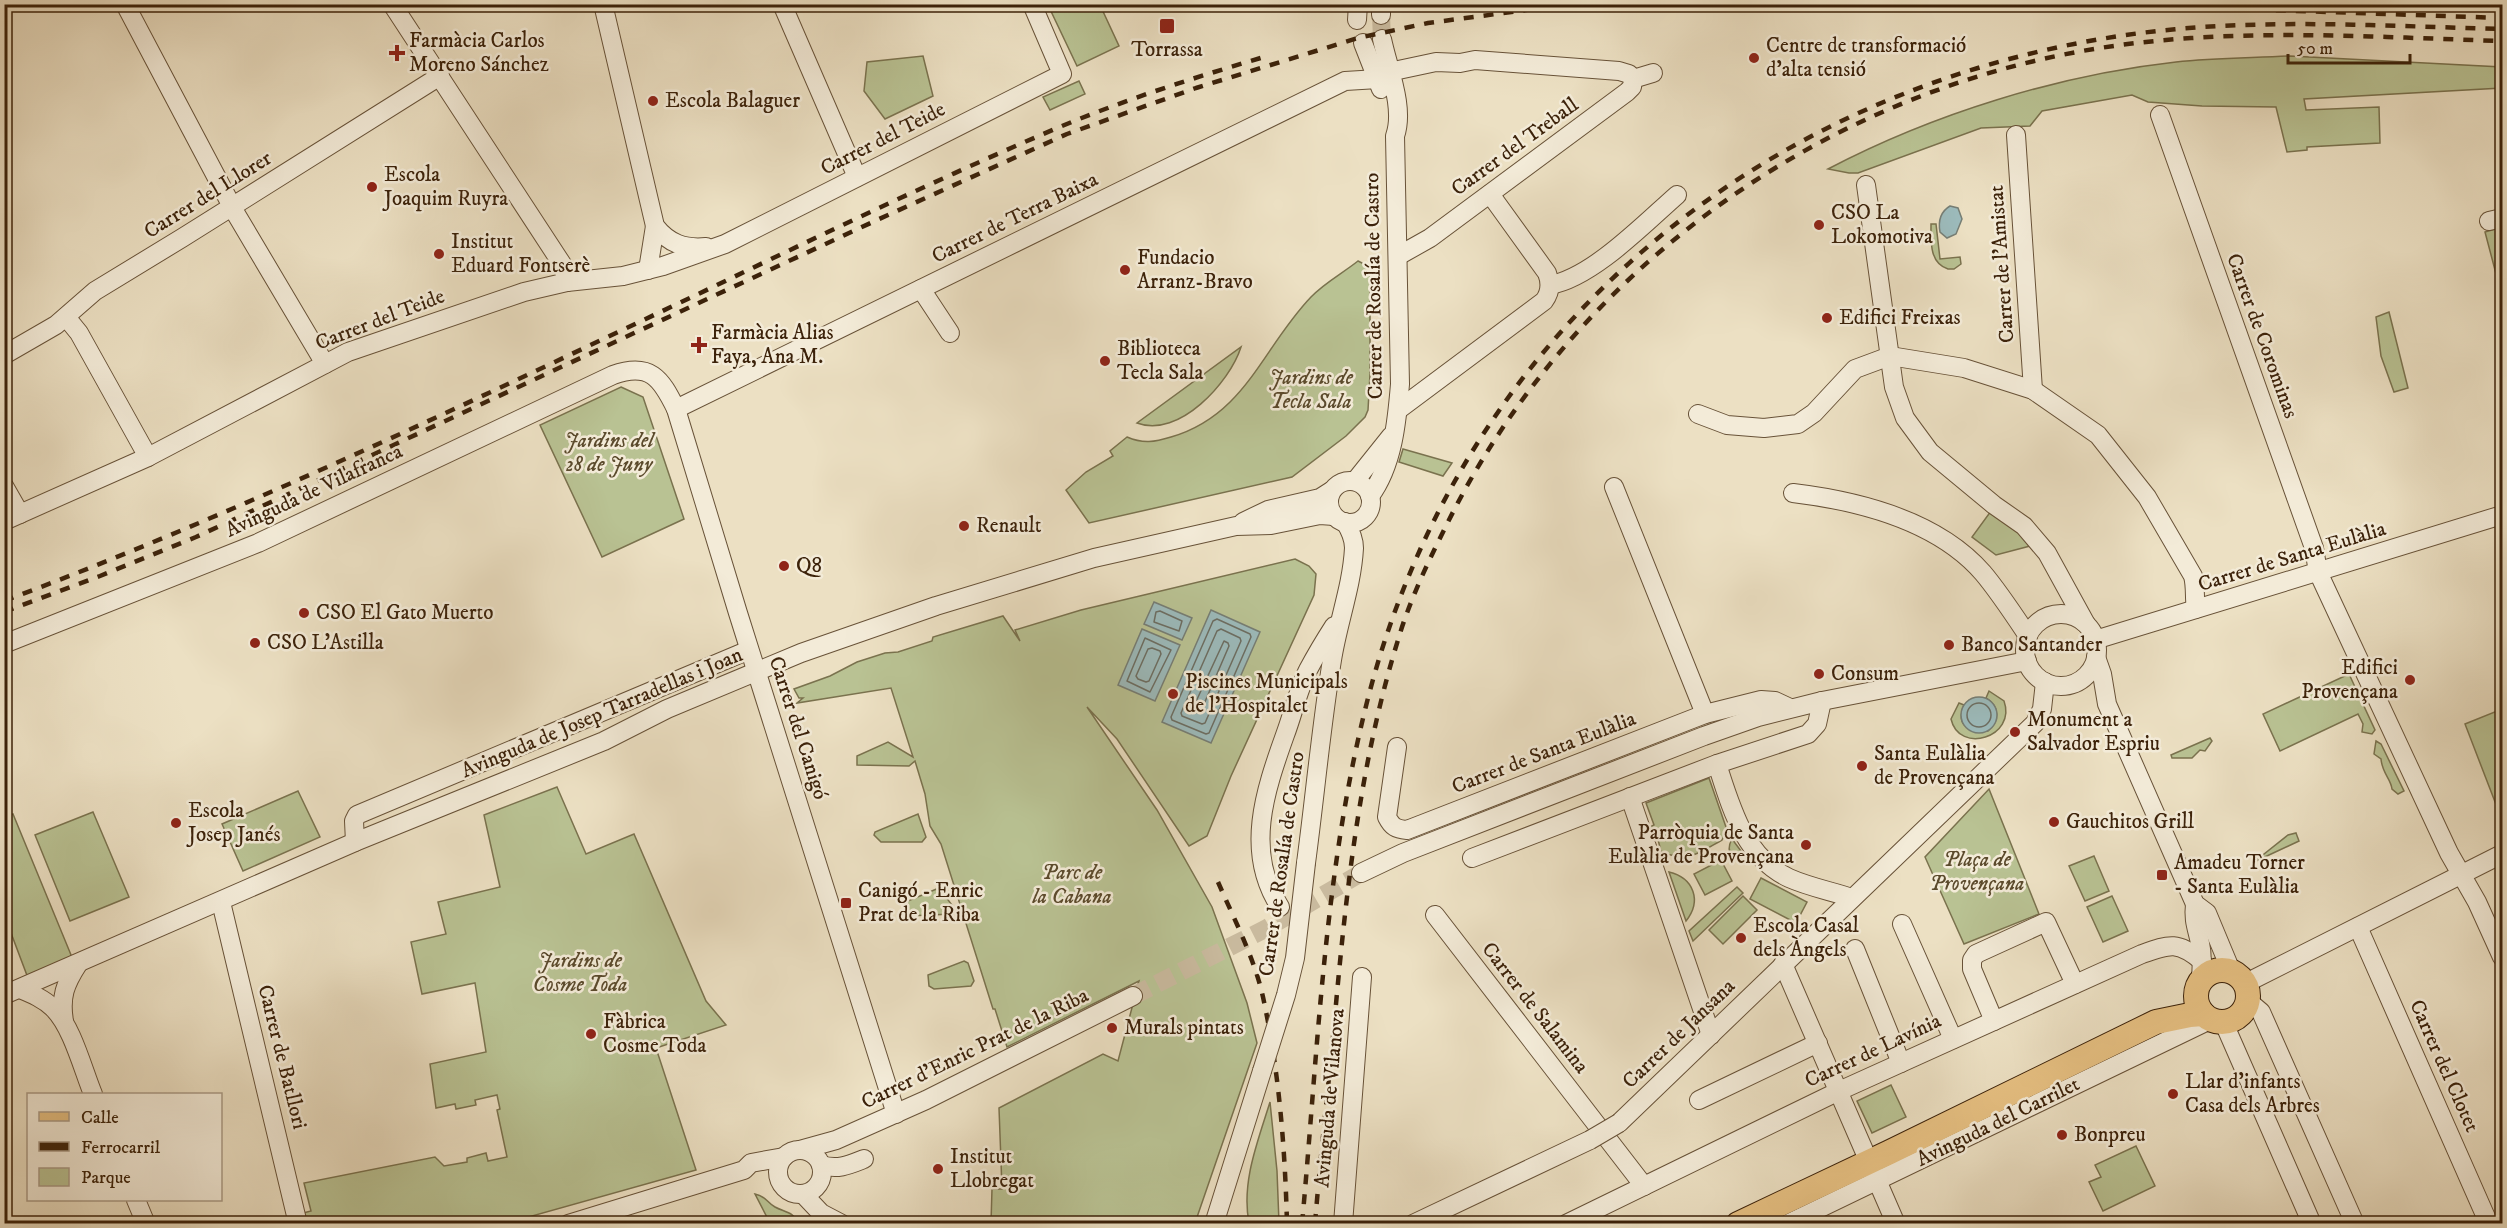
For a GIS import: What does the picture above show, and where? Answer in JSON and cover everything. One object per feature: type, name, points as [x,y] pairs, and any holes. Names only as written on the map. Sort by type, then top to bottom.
[{"type":"main road","points":[[2227,971],[2242,986],[2242,1013],[2237,1017],[2212,1018],[2190,1015],[2156,1022],[2199,978],[2227,971]]},
{"type":"main road","points":[[2199,978],[2197,1005],[2212,1018]]},
{"type":"main road","name":"Avinguda del Carrilet","points":[[1738,1224],[1873,1171],[2156,1022]]},
{"type":"street","points":[[125,4],[232,206],[325,364]]},
{"type":"street","points":[[392,4],[562,264],[567,282]]},
{"type":"street","points":[[603,4],[655,226],[648,270]]},
{"type":"street","points":[[782,4],[857,177]]},
{"type":"street","name":"Carrer del Teide","points":[[12,518],[148,457],[325,364],[363,347],[524,292],[567,282],[623,276],[725,244],[1062,75],[1032,4]]},
{"type":"street","name":"Carrer de Rosalía de Castro","points":[[1350,581],[1360,558],[1369,522],[1369,503],[1380,483],[1388,458],[1398,410],[1400,349],[1395,136],[1387,124],[1382,39]]},
{"type":"street","name":"Carrer de Rosalía de Castro","points":[[1363,43],[1384,75]]},
{"type":"street","name":"Carrer de Terra Baixa","points":[[676,409],[1345,81],[1384,75],[1436,62],[1460,63],[1475,60],[1619,71],[1629,74],[1633,79]]},
{"type":"street","points":[[1633,79],[1653,73]]},
{"type":"street","name":"Carrer del Llorer","points":[[4,355],[35,339],[66,317],[83,299],[95,291],[440,76]]},
{"type":"street","name":"Carrer del Treball","points":[[1398,256],[1430,238],[1627,92],[1632,87],[1633,79]]},
{"type":"street","name":"Carrer de Corominas","points":[[2160,116],[2311,541],[2318,572],[2502,957]]},
{"type":"street","name":"Carrer de l'Amistat","points":[[2016,135],[2034,390]]},
{"type":"street","points":[[1866,185],[1894,387],[1905,418],[1930,452],[1994,505],[2024,526],[2047,553],[2086,624],[2096,649],[2107,704],[2195,904],[2207,914],[2242,986],[2261,1012],[2355,1224]]},
{"type":"street","points":[[1398,410],[1544,301],[1550,285],[1547,273],[1490,194]]},
{"type":"street","points":[[1550,285],[1564,282],[1611,252],[1677,195]]},
{"type":"street","name":"Carrer del Teide","points":[[655,226],[676,244],[694,248],[725,244]]},
{"type":"street","points":[[921,289],[950,333]]},
{"type":"street","points":[[66,317],[79,333],[148,457]]},
{"type":"street","points":[[1698,414],[1727,425],[1764,428],[1798,424],[1815,413],[1855,369],[1890,356],[1964,368],[2034,390],[2098,435],[2147,497],[2193,576],[2195,585],[2193,597],[2196,609]]},
{"type":"street","name":"Carrer del Canigó","points":[[639,370],[648,372],[659,380],[676,409],[749,650],[896,1114]]},
{"type":"street","name":"Avinguda de Vilafranca","points":[[4,644],[258,543],[604,380],[620,373],[639,370]]},
{"type":"street","name":"Carrer de Rosalía de Castro","points":[[1355,481],[1392,434]]},
{"type":"street","points":[[1355,481],[1362,484],[1369,503],[1359,520],[1340,519],[1329,504],[1331,491],[1341,482],[1355,481]]},
{"type":"street","points":[[4,486],[12,518]]},
{"type":"street","points":[[1614,487],[1705,714]]},
{"type":"street","name":"Avinguda de Josep Tarradellas i Joan","points":[[1236,526],[1268,510],[1320,498],[1331,491]]},
{"type":"street","points":[[1793,493],[1829,497],[1891,514],[1944,541],[1982,572],[2028,636]]},
{"type":"street","name":"Avinguda de Josep Tarradellas i Joan","points":[[12,992],[355,842],[604,741],[667,708],[869,628],[1004,584],[1094,558],[1236,526],[1271,525],[1320,515],[1340,519]]},
{"type":"street","name":"Carrer de Santa Eulàlia","points":[[2096,649],[2196,609],[2502,515]]},
{"type":"street","name":"Carrer de Rosalía de Castro","points":[[1214,1224],[1293,967],[1327,696],[1350,581],[1353,543],[1340,519]]},
{"type":"street","name":"Carrer de Rosalía de Castro","points":[[1280,907],[1272,894],[1264,869],[1260,831],[1265,794],[1307,671],[1344,609]]},
{"type":"street","points":[[2086,624],[2068,615],[2047,616],[2038,622],[2028,636],[2025,652],[2027,661],[2031,670],[2045,682],[2067,685],[2078,681],[2088,673],[2096,649]]},
{"type":"street","points":[[355,842],[354,821],[357,815],[749,650]]},
{"type":"street","name":"Carrer de Santa Eulàlia","points":[[1361,873],[1403,853],[1704,736],[1790,708],[2027,661]]},
{"type":"street","points":[[2078,681],[2107,704]]},
{"type":"street","name":"Carrer de Jansana","points":[[1413,1224],[1590,1140],[1619,1123],[2034,723],[2042,709],[2045,682]]},
{"type":"street","name":"Carrer de Santa Eulàlia","points":[[1397,747],[1387,817],[1391,825],[1397,829],[1407,830],[1705,714],[1761,700],[1775,701],[1790,708]]},
{"type":"street","points":[[1472,858],[1717,764],[1808,734],[1817,724],[1822,701]]},
{"type":"street","points":[[1717,764],[1738,825],[1754,850],[1766,863],[1791,878],[1851,898]]},
{"type":"street","points":[[1630,797],[1711,1035]]},
{"type":"street","points":[[2242,986],[2502,854]]},
{"type":"street","name":"Carrer de Batllori","points":[[221,902],[298,1224]]},
{"type":"street","points":[[2195,904],[2193,919],[2200,943],[2199,978]]},
{"type":"street","name":"Carrer de Salamina","points":[[1435,915],[1644,1186]]},
{"type":"street","points":[[1994,1021],[1972,969],[1972,960],[1976,954],[2046,922],[2075,984]]},
{"type":"street","points":[[1902,924],[1953,1039]]},
{"type":"street","name":"Carrer del Clotet","points":[[2358,927],[2489,1224]]},
{"type":"street","name":"Carrer de Lavínia","points":[[1566,1224],[1839,1091],[2166,945],[2186,948],[2199,978]]},
{"type":"street","points":[[1855,949],[1901,1063]]},
{"type":"street","points":[[64,1023],[62,992],[65,983],[78,964]]},
{"type":"street","points":[[1783,964],[1896,1224]]},
{"type":"street","name":"Avinguda de Vilanova","points":[[1342,1224],[1362,977]]},
{"type":"street","points":[[12,992],[46,1002],[54,1009],[64,1023],[92,1093]]},
{"type":"street","name":"Carrer d'Enric Prat de la Riba","points":[[578,1222],[744,1170],[751,1163],[792,1154],[836,1140],[896,1114],[1133,996]]},
{"type":"street","points":[[2212,1018],[2312,1224]]},
{"type":"street","name":"Avinguda del Carrilet","points":[[1787,1224],[1873,1171],[2212,1018]]},
{"type":"street","points":[[1699,1100],[1818,1043]]},
{"type":"street","name":"Carrer d'Enric Prat de la Riba","points":[[820,1163],[836,1140]]},
{"type":"street","points":[[780,1183],[778,1172],[792,1154],[808,1152],[820,1163],[833,1168],[864,1159]]},
{"type":"street","points":[[810,1191],[822,1173],[820,1163]]},
{"type":"street","points":[[744,1170],[769,1175],[786,1190],[810,1191]]},
{"type":"street","points":[[810,1191],[831,1220]]},
{"type":"street","points":[[136,1201],[146,1224]]},
{"type":"green space","points":[[1048,5],[1100,5],[1119,46],[1077,66]]},
{"type":"green space","points":[[923,56],[933,96],[885,119],[864,91],[867,62]]},
{"type":"green space","points":[[2290,56],[2502,67],[2502,88],[2304,99],[2306,110],[2379,107],[2380,143],[2307,147],[2307,150],[2287,152],[2276,107],[2202,106],[2148,102],[2132,95],[2042,111],[2030,126],[1981,128],[1858,173],[1828,169],[1868,149],[1953,114],[2042,87],[2087,76],[2176,62]]},
{"type":"green space","points":[[1079,81],[1085,94],[1050,110],[1043,97]]},
{"type":"green space","points":[[1931,224],[1936,224],[1940,259],[1960,257],[1961,264],[1954,269],[1942,266],[1934,257],[1931,244]]},
{"type":"green space","points":[[2502,227],[2502,289],[2500,289],[2485,232]]},
{"type":"green space","name":"Jardins de Tecla Sala","points":[[1358,261],[1370,267],[1368,410],[1365,417],[1346,436],[1292,477],[1089,523],[1066,490],[1086,472],[1113,456],[1110,451],[1127,437],[1144,441],[1165,439],[1197,427],[1218,413],[1251,378],[1311,297]]},
{"type":"green space","points":[[2389,312],[2408,388],[2394,392],[2381,356],[2376,317]]},
{"type":"green space","points":[[1241,347],[1226,376],[1201,404],[1169,423],[1153,426],[1137,423]]},
{"type":"green space","name":"Jardins del 28 de Juny","points":[[621,387],[643,397],[684,519],[602,557],[540,425]]},
{"type":"green space","points":[[1403,449],[1452,463],[1443,476],[1399,462]]},
{"type":"green space","points":[[1991,511],[2017,530],[2030,546],[1996,555],[1972,537]]},
{"type":"green space","name":"Parc de la Cabana","points":[[1295,559],[1309,566],[1316,574],[1314,595],[1231,776],[1207,836],[1189,846],[1117,739],[1087,707],[1157,810],[1212,907],[1247,1003],[1257,1043],[1195,1223],[991,1223],[992,1189],[1002,1189],[999,1108],[1103,1054],[1118,1061],[1139,981],[1007,1047],[941,844],[930,826],[925,794],[915,761],[909,766],[857,765],[857,756],[888,742],[913,757],[891,688],[797,703],[803,698],[799,698],[794,689],[830,676],[857,662],[885,653],[898,652],[932,641],[933,637],[1003,616],[1020,641],[1015,630],[1081,610]]},
{"type":"green space","points":[[2349,674],[2375,730],[2372,734],[2362,732],[2363,724],[2358,714],[2280,751],[2263,714]]},
{"type":"green space","points":[[1989,691],[2004,701],[2006,714],[2002,724],[1995,732],[1985,737],[1975,739],[1964,736],[1956,730],[1951,719],[1959,703],[1964,705],[1961,718],[1966,727],[1988,731],[1995,723],[1996,710],[1986,698]]},
{"type":"green space","points":[[2502,709],[2502,820],[2465,724]]},
{"type":"green space","points":[[2210,738],[2212,741],[2205,751],[2200,750],[2192,758],[2172,758],[2171,755]]},
{"type":"green space","points":[[2376,741],[2381,744],[2404,791],[2398,794],[2392,789],[2381,759],[2374,754]]},
{"type":"green space","points":[[1709,778],[1727,830],[1722,840],[1691,856],[1662,855],[1656,832],[1652,833],[1650,827],[1654,825],[1646,803]]},
{"type":"green space","name":"Jardins de Cosme Toda","points":[[557,787],[586,854],[634,834],[706,1001],[726,1025],[656,1048],[696,1170],[507,1223],[305,1223],[303,1213],[311,1211],[304,1183],[435,1157],[444,1166],[467,1162],[467,1158],[486,1153],[488,1161],[507,1157],[497,1110],[500,1109],[497,1095],[475,1100],[476,1105],[456,1109],[455,1104],[436,1108],[430,1064],[486,1052],[475,983],[422,994],[411,942],[446,934],[438,902],[500,887],[484,815]]},
{"type":"green space","name":"Plaça de Provençana","points":[[1989,789],[2039,914],[1964,944],[1925,857]]},
{"type":"green space","points":[[298,791],[320,837],[243,871],[222,824]]},
{"type":"green space","points":[[93,812],[129,897],[70,921],[35,835]]},
{"type":"green space","points":[[13,814],[76,967],[31,986],[5,917],[5,817]]},
{"type":"green space","points":[[918,814],[926,837],[922,842],[881,842],[874,835],[875,832]]},
{"type":"green space","points":[[2296,833],[2299,841],[2254,862],[2288,835]]},
{"type":"green space","points":[[1732,839],[1750,863],[1740,862],[1732,857],[1729,849]]},
{"type":"green space","points":[[2094,856],[2109,891],[2085,901],[2069,866]]},
{"type":"green space","points":[[1721,860],[1732,881],[1705,895],[1694,874]]},
{"type":"green space","points":[[1669,872],[1684,879],[1693,891],[1694,906],[1686,921]]},
{"type":"green space","points":[[1761,878],[1807,902],[1796,923],[1750,899]]},
{"type":"green space","points":[[1737,887],[1743,893],[1693,941],[1689,931]]},
{"type":"green space","points":[[939,888],[955,909],[953,914],[903,915],[903,903]]},
{"type":"green space","points":[[1743,896],[1757,910],[1723,944],[1709,930]]},
{"type":"green space","points":[[2112,896],[2128,931],[2103,942],[2087,907]]},
{"type":"green space","points":[[964,961],[968,963],[974,981],[971,986],[934,989],[929,986],[928,975]]},
{"type":"green space","points":[[1891,1085],[1906,1117],[1872,1133],[1857,1101]]},
{"type":"green space","points":[[1270,1102],[1277,1171],[1279,1223],[1249,1223],[1247,1192],[1249,1177]]},
{"type":"green space","points":[[2136,1146],[2155,1186],[2103,1211],[2089,1182],[2101,1177],[2095,1165]]},
{"type":"green space","points":[[755,1194],[762,1196],[775,1207],[792,1214],[799,1223],[770,1223]]},
{"type":"water","points":[[1950,206],[1958,208],[1962,219],[1956,234],[1947,238],[1940,232],[1940,221],[1944,211]]},
{"type":"water","points":[[1154,602],[1192,618],[1182,640],[1144,624]]},
{"type":"water","points":[[1211,610],[1260,632],[1211,743],[1162,722]]},
{"type":"water","points":[[1142,629],[1180,645],[1155,701],[1118,685]]},
{"type":"water","points":[[1979,697],[1992,702],[1997,715],[1992,728],[1979,733],[1966,728],[1961,715],[1966,702]]},
{"type":"tunnel","points":[[1381,15],[1382,39]]},
{"type":"tunnel","points":[[1133,996],[1267,928],[1361,873]]},
{"type":"railway","points":[[1468,9],[1501,4]]},
{"type":"railway","points":[[4,612],[196,537],[1067,134],[1196,88],[1358,38],[1428,23],[1572,4]]},
{"type":"railway","points":[[2096,4],[2502,18]]},
{"type":"railway","points":[[2364,4],[2455,7]]},
{"type":"railway","points":[[1302,1224],[1324,961],[1341,830],[1367,702],[1411,570],[1473,451],[1550,344],[1643,251],[1748,173],[1864,110],[1991,64],[2126,35],[2173,29],[2267,24],[2502,29]]},
{"type":"railway","points":[[1315,1224],[1348,887],[1355,837],[1384,689],[1408,610],[1448,522],[1501,431],[1564,348],[1636,273],[1717,207],[1804,151],[1898,105],[1997,71],[2100,48],[2200,37],[2301,35],[2502,41]]},
{"type":"railway","points":[[4,601],[179,531],[351,456],[1015,146],[1137,98],[1264,57]]},
{"type":"railway","points":[[1218,882],[1249,953],[1263,997],[1280,1109],[1287,1224]]},
{"type":"place","name":"Torrassa","points":[[1167,26]]},
{"type":"place","name":"Farmàcia Carlos Moreno Sánchez","points":[[397,53]]},
{"type":"place","name":"Centre de transformació d'alta tensió","points":[[1754,58]]},
{"type":"place","name":"Escola Balaguer","points":[[653,101]]},
{"type":"place","name":"Escola Joaquim Ruyra","points":[[372,187]]},
{"type":"place","name":"CSO La Lokomotiva","points":[[1819,225]]},
{"type":"place","name":"Institut Eduard Fontserè","points":[[439,254]]},
{"type":"place","name":"Fundacio Arranz-Bravo","points":[[1125,270]]},
{"type":"place","name":"Edifici Freixas","points":[[1827,318]]},
{"type":"place","name":"Farmàcia Alias Faya, Ana M.","points":[[699,345]]},
{"type":"place","name":"Biblioteca Tecla Sala","points":[[1105,361]]},
{"type":"place","name":"Renault","points":[[964,526]]},
{"type":"place","name":"Q8","points":[[784,566]]},
{"type":"place","name":"CSO El Gato Muerto","points":[[304,613]]},
{"type":"place","name":"CSO L'Astilla","points":[[255,643]]},
{"type":"place","name":"Banco Santander","points":[[1949,645]]},
{"type":"place","name":"Consum","points":[[1819,674]]},
{"type":"place","name":"Edifici Provençana","points":[[2410,680]]},
{"type":"place","name":"Piscines Municipals de l'Hospitalet","points":[[1173,694]]},
{"type":"place","name":"Monument a Salvador Espriu","points":[[2015,732]]},
{"type":"place","name":"Santa Eulàlia de Provençana","points":[[1862,766]]},
{"type":"place","name":"Gauchitos Grill","points":[[2054,822]]},
{"type":"place","name":"Escola Josep Janés","points":[[176,823]]},
{"type":"place","name":"Parròquia de Santa Eulàlia de Provençana","points":[[1806,845]]},
{"type":"place","name":"Amadeu Torner - Santa Eulàlia","points":[[2162,875]]},
{"type":"place","name":"Canigó - Enric Prat de la Riba","points":[[846,903]]},
{"type":"place","name":"Escola Casal dels Àngels","points":[[1741,938]]},
{"type":"place","name":"Murals pintats","points":[[1112,1028]]},
{"type":"place","name":"Fàbrica Cosme Toda","points":[[591,1034]]},
{"type":"place","name":"Llar d'infants Casa dels Arbres","points":[[2173,1094]]},
{"type":"place","name":"Bonpreu","points":[[2062,1135]]},
{"type":"place","name":"Institut Llobregat","points":[[938,1169]]}]
